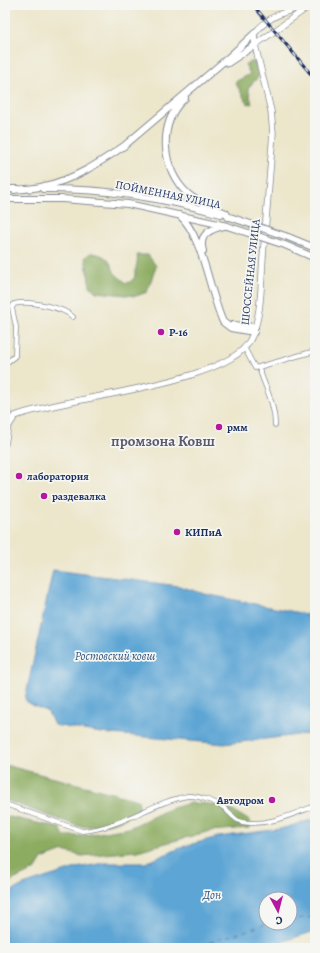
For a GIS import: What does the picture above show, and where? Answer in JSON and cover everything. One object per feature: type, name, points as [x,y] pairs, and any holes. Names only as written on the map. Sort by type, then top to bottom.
[{"type":"main road","points":[[14,190],[44,186],[70,178],[106,158],[124,146],[244,43],[260,26],[273,16],[311,5]]},
{"type":"main road","points":[[311,5],[233,59],[180,103],[173,114],[166,132],[165,145],[170,168],[188,194],[229,217],[315,248]]},
{"type":"main road","points":[[254,34],[255,45]]},
{"type":"main road","points":[[244,43],[255,45]]},
{"type":"main road","name":"ШОССЕЙНАЯ УЛИЦА","points":[[245,349],[254,330],[259,302],[273,133],[271,111],[255,45]]},
{"type":"main road","name":"ПОЙМЕННАЯ УЛИЦА","points":[[5,190],[59,189],[130,194],[195,207],[229,217]]},
{"type":"main road","name":"ПОЙМЕННАЯ УЛИЦА","points":[[5,199],[96,201],[128,204],[227,226],[285,245],[315,258]]},
{"type":"main road","points":[[178,214],[187,222],[196,238],[223,322],[230,328],[254,330]]},
{"type":"main road","points":[[227,226],[209,231],[204,236],[201,246],[226,319],[232,324],[254,330]]},
{"type":"main road","points":[[5,444],[11,421],[15,416],[186,376],[221,364],[245,349]]},
{"type":"street","points":[[5,364],[15,356],[17,333],[12,308],[14,304],[38,304],[68,312],[73,317]]},
{"type":"street","points":[[245,349],[257,368],[275,413],[275,425]]},
{"type":"street","points":[[257,368],[315,351]]},
{"type":"street","points":[[5,401],[11,421]]},
{"type":"street","points":[[5,804],[82,831],[92,830],[133,817],[162,804],[190,796],[222,806],[240,822],[252,823],[279,819],[315,806]]},
{"type":"green space","points":[[254,61],[259,76],[248,88],[252,104],[247,103],[235,82],[250,74],[245,64]]},
{"type":"green space","points":[[91,253],[106,258],[111,264],[114,272],[126,283],[130,282],[135,277],[137,255],[148,255],[156,266],[147,292],[136,296],[96,292],[90,286],[85,257]]},
{"type":"green space","points":[[5,765],[138,800],[140,810],[119,821],[102,825],[85,827],[78,826],[5,800]]},
{"type":"green space","points":[[191,803],[216,805],[236,812],[251,822],[249,828],[210,831],[137,851],[82,856],[63,851],[42,859],[36,869],[5,884],[5,816],[60,828],[64,836],[80,836],[129,828],[169,809]]},
{"type":"water","name":"Ростовский ковш","points":[[53,570],[179,586],[205,594],[315,616],[315,733],[224,744],[101,733],[54,725],[48,712],[28,703],[25,699]]},
{"type":"water","name":"Дон","points":[[315,819],[315,931],[263,948],[5,948],[5,899],[12,891],[23,885],[76,868],[105,863],[145,863],[185,846],[218,837],[280,829]]},
{"type":"ferry route","points":[[298,918],[315,917]]},
{"type":"ferry route","points":[[192,948],[258,927]]},
{"type":"railway","points":[[253,5],[315,79]]},
{"type":"place","name":"Р-16","points":[[161,332]]},
{"type":"place","name":"рмм","points":[[219,427]]},
{"type":"place","name":"лаборатория","points":[[19,476]]},
{"type":"place","name":"раздевалка","points":[[44,496]]},
{"type":"place","name":"КИПиА","points":[[177,532]]},
{"type":"place","name":"Автодром","points":[[272,800]]},
{"type":"district","name":"промзона Ковш","points":[[163,441]]}]
